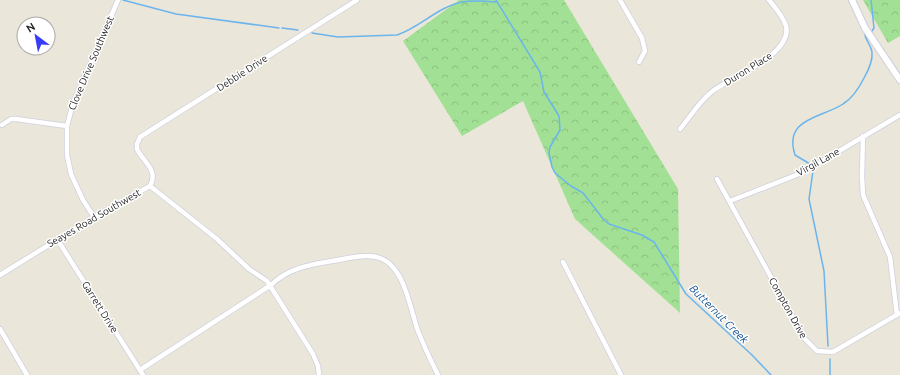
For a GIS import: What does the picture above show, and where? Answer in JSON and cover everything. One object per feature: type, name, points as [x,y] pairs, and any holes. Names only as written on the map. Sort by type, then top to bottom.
[{"type":"street","name":"Clove Drive Southwest","points":[[94,217],[83,200],[71,174],[67,155],[66,126],[73,103],[118,0]]},
{"type":"street","name":"Debbie Drive","points":[[150,186],[154,179],[153,174],[139,152],[137,144],[144,134],[357,0]]},
{"type":"street","points":[[620,0],[642,38],[645,51],[639,62]]},
{"type":"street","name":"Duron Place","points":[[680,129],[701,101],[714,90],[771,55],[781,45],[786,34],[786,26],[776,8],[769,0]]},
{"type":"street","points":[[852,0],[865,28],[900,80]]},
{"type":"street","name":"Virgil Lane","points":[[730,201],[804,172],[900,115]]},
{"type":"street","points":[[2,126],[11,119],[16,119],[66,126]]},
{"type":"street","points":[[863,136],[862,189],[890,258],[899,314]]},
{"type":"street","name":"Compton Drive","points":[[717,179],[805,339],[816,350],[826,353],[833,352],[899,314]]},
{"type":"street","name":"Seayes Road Southwest","points":[[0,275],[94,217],[150,186],[217,239],[249,269],[271,285]]},
{"type":"street","name":"Garrett Drive","points":[[57,239],[143,375]]},
{"type":"street","points":[[140,370],[271,285],[286,272],[303,267],[364,256],[381,258],[396,270],[403,284],[423,343],[438,375]]},
{"type":"street","points":[[563,262],[621,375]]},
{"type":"street","points":[[271,285],[313,354],[318,366],[318,375]]},
{"type":"street","points":[[0,329],[27,375]]},
{"type":"green space","points":[[459,0],[564,0],[678,189],[680,313],[575,219],[523,101],[462,136],[403,41]]},
{"type":"green space","points":[[863,0],[900,0],[900,36],[888,43]]},
{"type":"waterway","points":[[123,0],[176,14],[279,28]]},
{"type":"waterway","name":"Butternut Creek","points":[[496,0],[540,72],[544,92],[559,116],[560,130],[550,147],[549,153],[555,173],[571,186],[583,193],[604,220],[609,224],[642,235],[654,242],[686,294],[752,355],[771,375]]},
{"type":"waterway","points":[[871,0],[874,28],[872,31]]},
{"type":"waterway","points":[[312,33],[338,37],[397,35],[453,5],[470,1],[496,2]]},
{"type":"waterway","points":[[282,28],[298,30]]},
{"type":"waterway","points":[[810,164],[795,155],[793,143],[794,133],[799,126],[807,121],[834,109],[850,99],[860,85],[872,59],[871,50],[865,35]]},
{"type":"waterway","points":[[813,171],[809,199],[824,271],[828,346]]},
{"type":"waterway","points":[[830,359],[830,375]]}]
